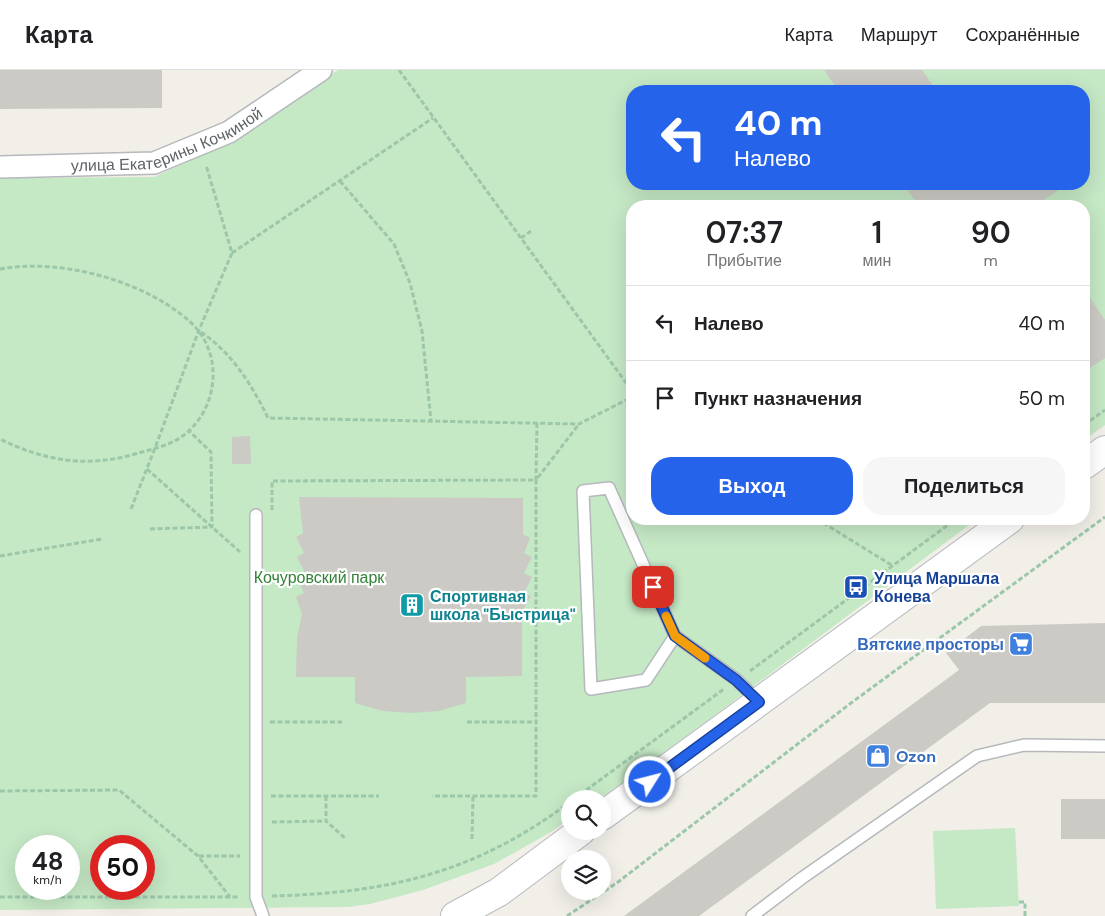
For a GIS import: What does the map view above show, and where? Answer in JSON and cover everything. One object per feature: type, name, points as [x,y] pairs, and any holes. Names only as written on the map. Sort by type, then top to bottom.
[{"type":"main road","points":[[1090,461],[1105,450]]},
{"type":"main road","points":[[611,809],[1002,525]]},
{"type":"main road","points":[[455,916],[498,892],[570,840]]},
{"type":"street","name":"улица Екатерины Кочкиной","points":[[0,167],[154,163],[229,132],[321,70]]},
{"type":"lane","points":[[675,636],[646,680],[591,689],[583,491],[609,488],[675,636],[736,680],[759,702]]},
{"type":"lane","points":[[256,515],[256,897],[263,916]]},
{"type":"lane","points":[[752,916],[802,878],[977,756],[1024,746],[1105,746]]},
{"type":"path","points":[[399,70],[626,383]]},
{"type":"path","points":[[131,509],[199,330],[232,253],[433,118]]},
{"type":"path","points":[[206,163],[232,253]]},
{"type":"path","points":[[340,181],[394,244],[410,282],[422,331],[431,421]]},
{"type":"path","points":[[521,238],[531,231]]},
{"type":"path","points":[[0,270],[57,268],[89,273],[116,280],[158,300],[189,320],[218,344],[253,390],[268,418],[579,424]]},
{"type":"path","points":[[0,439],[52,459],[74,462],[126,457],[170,444],[189,431],[204,413],[210,399],[214,371],[211,356],[199,330]]},
{"type":"path","points":[[536,480],[579,424],[626,400]]},
{"type":"path","points":[[1090,421],[1105,410]]},
{"type":"path","points":[[432,796],[536,796],[537,423]]},
{"type":"path","points":[[150,528],[212,527],[211,452],[189,431]]},
{"type":"path","points":[[272,520],[272,481],[536,480]]},
{"type":"path","points":[[567,916],[618,882],[851,703],[1105,517]]},
{"type":"path","points":[[827,525],[893,566]]},
{"type":"path","points":[[586,790],[948,525]]},
{"type":"path","points":[[0,556],[102,539]]},
{"type":"path","points":[[271,713],[271,722]]},
{"type":"path","points":[[467,722],[536,722]]},
{"type":"path","points":[[271,787],[271,804]]},
{"type":"path","points":[[0,791],[119,790],[198,856],[230,897]]},
{"type":"path","points":[[271,796],[379,796]]},
{"type":"path","points":[[326,796],[326,821]]},
{"type":"path","points":[[472,839],[473,796]]},
{"type":"path","points":[[270,887],[270,896],[296,896],[344,892],[409,881],[438,873],[496,849],[543,822],[561,809]]},
{"type":"path","points":[[271,813],[271,831]]},
{"type":"path","points":[[271,822],[326,821],[345,838]]},
{"type":"path","points":[[198,856],[256,856]]},
{"type":"path","points":[[0,897],[256,897]]},
{"type":"path","points":[[1019,902],[1025,902],[1025,916]]},
{"type":"green space","name":"Кочуровский парк","points":[[338,70],[1105,70],[1105,425],[1090,436],[1090,200],[626,200],[626,525],[969,525],[611,790],[561,790],[561,825],[494,864],[423,890],[370,904],[348,907],[0,910],[0,178],[154,177],[226,144]]},
{"type":"green space","points":[[1015,828],[1019,906],[936,909],[933,831]]},
{"type":"building","points":[[0,70],[162,70],[162,108],[0,109]]},
{"type":"building","points":[[824,70],[922,70],[933,85],[835,85]]},
{"type":"building","points":[[1058,190],[1044,200],[915,200],[908,191]]},
{"type":"building","points":[[1090,298],[1105,320],[1105,358],[1090,368]]},
{"type":"building","points":[[250,436],[251,464],[232,464],[232,437]]},
{"type":"building","name":"Спортивная школа \"Быстрица\"","points":[[299,497],[523,498],[523,534],[530,538],[524,553],[532,557],[524,573],[532,577],[524,593],[531,596],[522,612],[522,676],[466,677],[466,703],[439,711],[411,713],[383,711],[355,703],[355,677],[296,677],[297,638],[302,614],[296,597],[304,593],[297,577],[305,573],[297,557],[304,553],[296,537],[303,533]]},
{"type":"building","points":[[1105,623],[1105,703],[990,703],[699,916],[624,916],[959,670],[946,653],[981,626]]},
{"type":"building","points":[[1061,799],[1105,799],[1105,839],[1061,839]]},
{"type":"slow traffic","points":[[666,616],[675,636],[705,658]]},
{"type":"place","name":"Улица Маршала Конева","points":[[856,587]]},
{"type":"place","name":"Спортивная школа \"Быстрица\"","points":[[412,605]]},
{"type":"place","name":"Вятские просторы","points":[[1021,644]]},
{"type":"place","name":"Ozon","points":[[878,756]]},
{"type":"route","points":[[650,782],[759,702],[736,680],[675,636],[653,587]]}]
